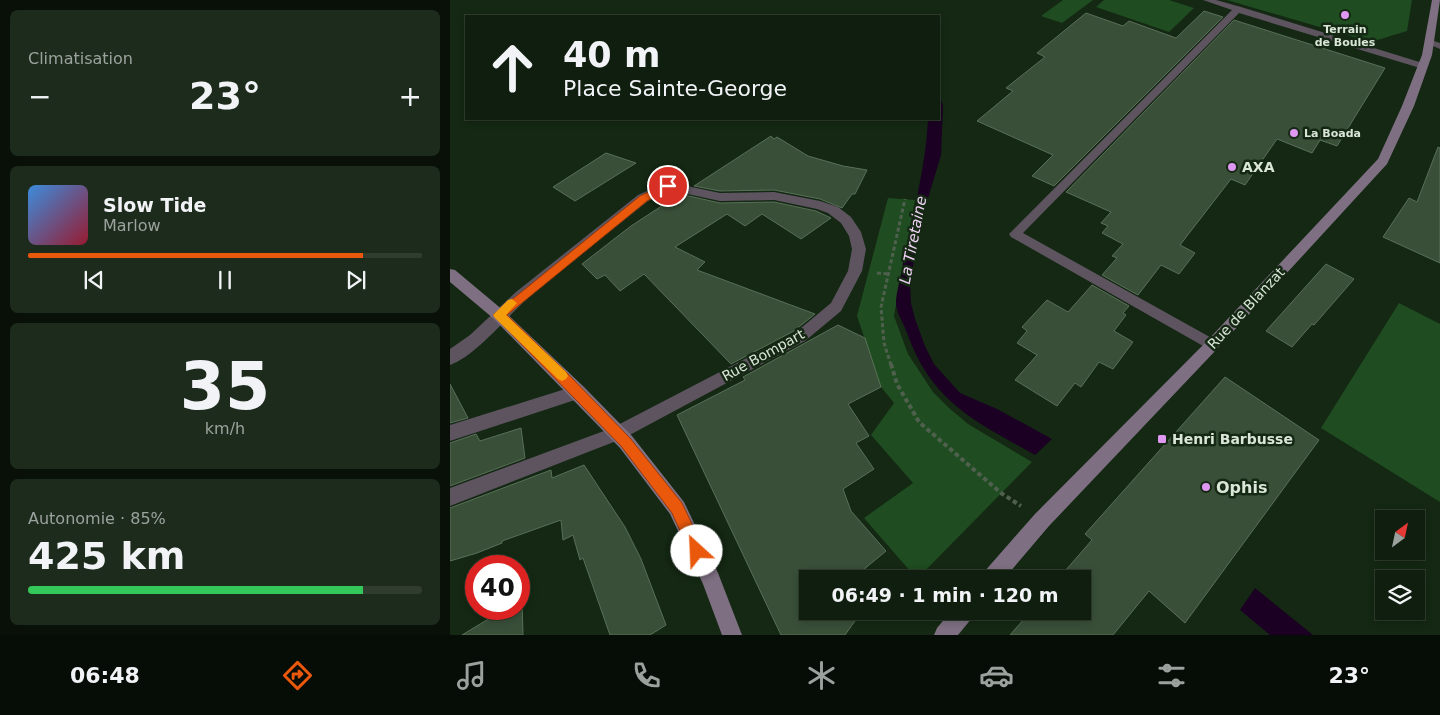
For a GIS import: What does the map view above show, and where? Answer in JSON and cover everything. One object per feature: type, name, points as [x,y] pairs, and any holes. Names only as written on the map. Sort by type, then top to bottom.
[{"type":"street","name":"Rue de Blanzat","points":[[1000,570],[1042,520],[1212,344],[1383,160],[1408,106],[1423,66],[1435,45],[1437,0]]},
{"type":"street","name":"Rue Bompart","points":[[450,358],[475,339],[499,315],[643,198],[668,186],[720,197],[774,196],[820,205],[833,210],[846,220],[856,235],[859,249],[855,271],[850,282],[836,307],[800,337],[618,433],[450,497]]},
{"type":"street","points":[[450,274],[499,315],[618,433],[677,508],[711,580],[732,635]]},
{"type":"street","points":[[450,433],[578,392]]},
{"type":"street","points":[[944,635],[957,620]]},
{"type":"lane","points":[[1207,0],[1423,66]]},
{"type":"lane","points":[[1212,344],[1015,234],[1238,9]]},
{"type":"path","points":[[905,199],[881,306],[884,343],[897,384],[904,400],[919,422],[1002,494],[1042,520]]},
{"type":"path","points":[[879,273],[889,274]]},
{"type":"green space","points":[[1063,0],[1093,0],[1062,23],[1041,16]]},
{"type":"green space","points":[[1104,0],[1169,0],[1194,8],[1169,32],[1096,7]]},
{"type":"green space","name":"Terrain de Boules","points":[[1227,0],[1412,0],[1407,31],[1371,42]]},
{"type":"green space","points":[[888,198],[915,200],[894,316],[908,354],[933,392],[949,408],[968,424],[1032,462],[926,570],[909,570],[864,518],[913,483],[871,435],[894,403],[881,387],[857,316]]},
{"type":"green space","points":[[1399,303],[1440,324],[1440,502],[1321,428]]},
{"type":"water","name":"La Tiretaine","points":[[940,96],[943,106],[941,155],[920,225],[910,284],[911,303],[915,319],[934,364],[960,393],[997,409],[1052,439],[1035,455],[975,420],[958,408],[943,393],[929,377],[917,357],[897,309],[897,292],[922,173],[928,120],[940,120]]},
{"type":"water","points":[[1255,588],[1313,635],[1270,635],[1240,610]]},
{"type":"building","points":[[1204,11],[1223,17],[1054,186],[1032,176],[1053,155],[977,121],[1013,91],[1006,88],[1045,57],[1037,53],[1086,13],[1123,26],[1129,21],[1176,38]]},
{"type":"building","points":[[1234,20],[1385,68],[1337,146],[1320,140],[1312,153],[1277,139],[1245,185],[1231,179],[1180,245],[1195,253],[1179,274],[1161,265],[1138,295],[1102,275],[1117,258],[1112,256],[1123,244],[1102,233],[1108,226],[1101,223],[1111,212],[1066,192]]},
{"type":"building","points":[[771,136],[774,139],[777,137],[808,156],[843,166],[867,170],[855,194],[852,194],[842,208],[820,199],[774,190],[720,191],[694,186]]},
{"type":"building","points":[[1438,147],[1440,148],[1440,263],[1383,237],[1409,198],[1417,202]]},
{"type":"building","points":[[606,153],[636,163],[575,201],[553,187]]},
{"type":"building","points":[[680,194],[720,203],[774,202],[816,211],[831,218],[801,239],[762,214],[745,226],[727,214],[675,247],[705,262],[697,270],[815,314],[794,331],[731,364],[644,274],[620,291],[605,275],[597,279],[582,264],[631,226]]},
{"type":"building","points":[[1326,264],[1354,279],[1292,347],[1266,331]]},
{"type":"building","points":[[1092,285],[1129,306],[1123,313],[1126,315],[1114,331],[1133,342],[1113,369],[1099,362],[1081,387],[1075,383],[1057,406],[1015,380],[1037,355],[1017,343],[1027,331],[1022,327],[1047,300],[1068,312]]},
{"type":"building","points":[[838,325],[865,338],[881,387],[848,404],[869,436],[856,443],[874,469],[843,489],[851,511],[886,551],[863,570],[799,570],[799,620],[856,620],[845,635],[781,635],[677,415],[745,380],[743,377]]},
{"type":"building","name":"Ophis","points":[[1225,377],[1319,440],[1185,623],[1149,591],[1113,635],[1010,635],[1023,620],[1091,620],[1091,570],[1066,570],[1092,540],[1085,534]]},
{"type":"building","points":[[450,384],[468,418],[450,423]]},
{"type":"building","points":[[521,428],[525,458],[450,486],[450,443],[476,434],[480,441]]},
{"type":"building","points":[[584,465],[625,527],[641,559],[666,625],[650,635],[610,635],[583,558],[580,560],[573,535],[563,540],[561,520],[502,541],[502,543],[477,553],[450,561],[450,508],[551,470],[552,478]]},
{"type":"building","points":[[487,620],[523,620],[523,635],[462,635]]},
{"type":"slow traffic","points":[[512,303],[499,315],[562,376]]},
{"type":"place","name":"Terrain de Boules","points":[[1345,15]]},
{"type":"place","name":"La Boada","points":[[1294,133]]},
{"type":"place","name":"AXA","points":[[1232,167]]},
{"type":"place","name":"Henri Barbusse","points":[[1162,439]]},
{"type":"place","name":"Ophis","points":[[1206,487]]},
{"type":"route","points":[[668,186],[643,198],[499,315],[626,442],[677,508],[697,551]]}]
